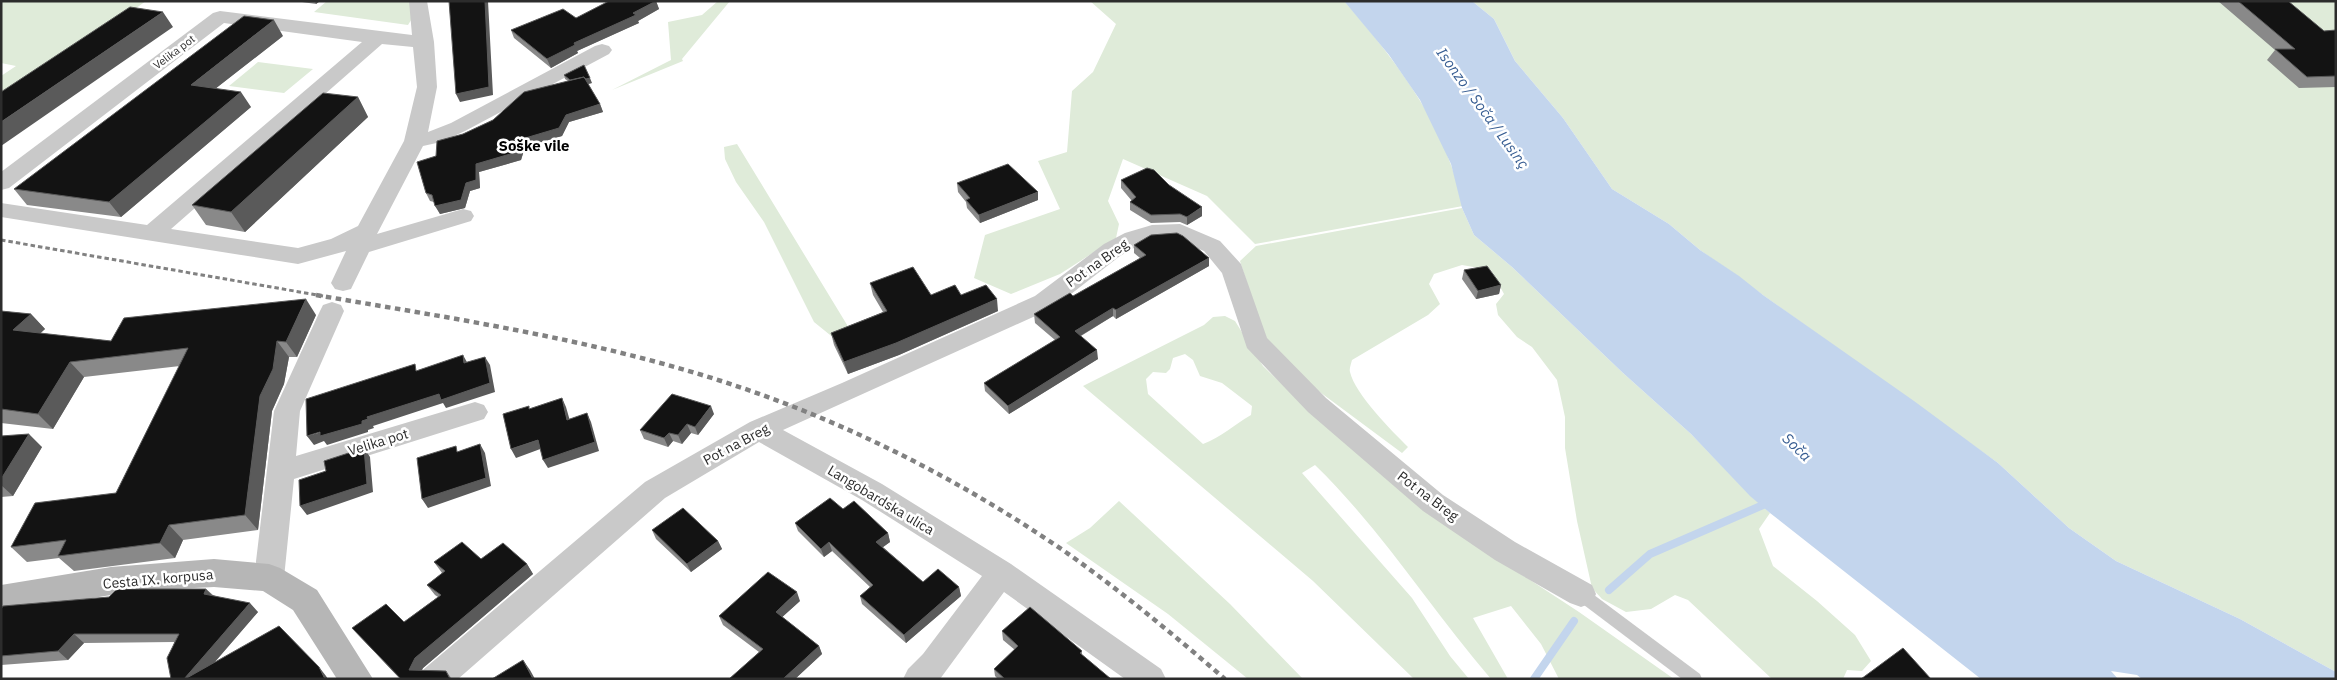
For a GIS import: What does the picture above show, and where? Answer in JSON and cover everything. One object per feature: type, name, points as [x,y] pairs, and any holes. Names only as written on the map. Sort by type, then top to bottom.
[{"type":"main road","name":"Cesta IX. korpusa","points":[[1,599],[111,581],[174,575],[214,573],[270,578],[306,600],[356,679]]},
{"type":"street","points":[[344,283],[363,239],[415,141],[428,86],[418,1]]},
{"type":"street","name":"Velika pot","points":[[1,183],[220,17],[378,38],[424,42]]},
{"type":"street","points":[[152,233],[378,38]]},
{"type":"street","points":[[415,141],[434,137],[458,127],[602,50]]},
{"type":"street","points":[[1,210],[261,252],[298,256],[339,244],[463,216]]},
{"type":"street","name":"Pot na Breg","points":[[434,679],[654,490],[759,430],[843,394],[1044,302],[1112,250],[1133,238],[1152,233],[1180,232],[1212,246],[1233,270],[1256,342],[1317,405],[1433,503],[1505,551],[1581,594]]},
{"type":"street","points":[[270,578],[287,411],[332,311]]},
{"type":"street","name":"Velika pot","points":[[280,472],[475,412]]},
{"type":"street","name":"Langobardska ulica","points":[[759,430],[872,492],[1001,573],[1150,679]]},
{"type":"street","points":[[919,679],[934,664],[1001,573]]},
{"type":"lane","name":"Pot na Breg","points":[[1581,594],[1694,679]]},
{"type":"green space","points":[[1,1],[146,1],[1,105],[1,76],[16,66],[1,63]]},
{"type":"green space","points":[[327,1],[411,1],[413,17],[408,25],[314,12]]},
{"type":"green space","points":[[718,1],[730,1],[682,59],[683,61],[612,90],[671,60],[668,22],[702,15]]},
{"type":"green space","points":[[1090,1],[1344,1],[1391,58],[1419,99],[1442,142],[1453,170],[1463,206],[1255,244],[1207,196],[1123,159],[1108,201],[1119,224],[1116,238],[1060,274],[1011,294],[974,278],[985,235],[1060,209],[1038,161],[1067,152],[1072,91],[1093,72],[1116,24]]},
{"type":"green space","points":[[1472,1],[2336,1],[2336,672],[2240,619],[2116,561],[2069,528],[1998,463],[1700,250],[1669,224],[1612,189],[1563,118],[1515,61],[1494,19]]},
{"type":"green space","points":[[258,62],[313,69],[284,93],[229,86]]},
{"type":"green space","points":[[737,144],[852,333],[835,339],[814,322],[764,222],[736,182],[725,159],[724,147]]},
{"type":"green space","points":[[1462,208],[1474,235],[1512,267],[1623,373],[1691,434],[1770,513],[1759,529],[1773,566],[1817,601],[1855,635],[1871,661],[1862,671],[1847,670],[1843,679],[1772,679],[1688,600],[1675,595],[1651,609],[1626,612],[1602,599],[1592,588],[1577,521],[1565,448],[1565,417],[1557,380],[1532,347],[1517,337],[1498,315],[1496,304],[1504,294],[1491,270],[1462,265],[1434,274],[1429,284],[1440,304],[1428,315],[1352,360],[1350,371],[1353,381],[1375,412],[1408,447],[1402,453],[1305,381],[1255,327],[1250,292],[1240,261],[1256,246]]},
{"type":"green space","points":[[1225,316],[1235,321],[1263,366],[1289,391],[1484,550],[1579,612],[1674,679],[1559,679],[1541,644],[1511,606],[1473,618],[1508,679],[1491,679],[1384,542],[1315,465],[1302,473],[1412,598],[1450,656],[1469,679],[1414,679],[1313,581],[1083,386],[1204,325],[1213,317]],"holes":[[[1185,354],[1193,360],[1200,376],[1222,383],[1252,406],[1251,415],[1203,444],[1148,394],[1146,379],[1153,372],[1166,373],[1170,369],[1173,358]]]},
{"type":"green space","points":[[1119,501],[1230,604],[1303,679],[1248,679],[1168,614],[1066,543],[1090,528]]},
{"type":"water","points":[[1344,1],[1472,1],[1494,19],[1515,61],[1563,118],[1612,189],[1669,224],[1700,250],[1914,401],[1998,463],[2069,528],[2116,561],[2240,619],[2336,672],[2336,679],[2142,679],[2137,675],[2111,671],[2118,679],[1981,679],[1750,496],[1691,434],[1623,373],[1512,267],[1474,235],[1462,208],[1451,164],[1420,100],[1389,55]]},
{"type":"building","points":[[449,1],[485,1],[489,87],[456,94]]},
{"type":"building","points":[[609,1],[656,1],[633,13],[636,15],[574,43],[575,45],[547,59],[511,30],[563,9],[576,18]]},
{"type":"building","points":[[2238,1],[2288,1],[2324,31],[2336,30],[2336,76],[2307,77],[2275,49],[2295,49]]},
{"type":"building","points":[[130,7],[163,12],[1,122],[1,92]]},
{"type":"building","points":[[244,16],[274,20],[191,85],[241,92],[109,202],[14,189]]},
{"type":"building","points":[[584,65],[590,78],[586,79],[584,77],[570,80],[564,75]]},
{"type":"building","points":[[584,77],[600,104],[566,115],[559,128],[522,139],[517,152],[476,164],[476,180],[466,183],[461,200],[435,206],[432,195],[426,193],[417,162],[436,156],[437,141],[463,134],[493,120],[524,92]]},
{"type":"building","points":[[323,93],[358,97],[231,212],[192,205]]},
{"type":"building","points":[[1008,164],[1038,192],[979,215],[966,200],[970,198],[957,183]]},
{"type":"building","points":[[1147,168],[1154,170],[1169,185],[1202,207],[1187,217],[1180,214],[1151,215],[1130,202],[1136,197],[1121,180]]},
{"type":"building","points":[[1177,233],[1209,258],[1116,310],[1113,308],[1075,331],[1097,350],[1008,406],[984,383],[1060,337],[1034,314],[1070,293],[1073,296],[1146,255],[1134,245],[1151,235]]},
{"type":"building","points":[[1487,266],[1501,285],[1478,291],[1464,270]]},
{"type":"building","points":[[913,267],[931,295],[955,285],[961,295],[986,285],[997,299],[896,343],[844,362],[831,333],[887,311],[870,283]]},
{"type":"building","points":[[306,299],[286,342],[277,341],[273,369],[260,396],[245,515],[169,525],[160,543],[58,556],[66,540],[11,547],[35,503],[116,493],[188,348],[70,362],[38,414],[1,409],[1,311],[31,314],[13,330],[111,341],[124,318]]},
{"type":"building","points":[[463,355],[464,363],[485,357],[490,383],[441,400],[439,394],[367,417],[368,419],[362,421],[362,424],[320,436],[320,432],[307,436],[306,399],[415,364],[416,371]]},
{"type":"building","points":[[672,394],[711,406],[695,427],[687,424],[678,435],[669,433],[664,438],[640,430]]},
{"type":"building","points":[[562,398],[567,420],[587,413],[595,442],[543,460],[538,440],[511,449],[503,414],[529,406],[529,409]]},
{"type":"building","points":[[29,434],[1,479],[1,436]]},
{"type":"building","points":[[480,444],[486,478],[422,499],[417,458],[456,446],[457,452]]},
{"type":"building","points":[[364,448],[367,484],[300,506],[299,480],[326,471],[324,461]]},
{"type":"building","points":[[830,498],[843,509],[854,501],[888,533],[876,542],[923,582],[938,569],[959,587],[904,635],[860,596],[873,585],[829,542],[821,549],[795,523]]},
{"type":"building","points":[[683,508],[718,541],[687,564],[652,530]]},
{"type":"building","points":[[462,542],[481,559],[503,543],[527,564],[415,658],[409,670],[446,671],[450,679],[401,679],[352,628],[386,604],[404,622],[441,595],[427,585],[445,571],[434,562]]},
{"type":"building","points":[[768,572],[797,592],[776,612],[819,646],[783,679],[729,679],[763,649],[719,616]]},
{"type":"building","points":[[117,589],[206,589],[204,594],[250,603],[184,679],[171,679],[167,658],[179,634],[74,634],[58,651],[1,656],[1,609],[3,606],[109,597]]},
{"type":"building","points":[[1030,607],[1082,651],[1080,653],[1111,679],[1005,679],[994,669],[1018,646],[1002,631]]},
{"type":"building","points":[[279,626],[319,667],[325,679],[185,679]]},
{"type":"building","points":[[1903,648],[1931,679],[1861,679]]},
{"type":"building","points":[[523,660],[533,679],[492,679]]},
{"type":"waterway","points":[[1609,590],[1650,554],[1770,502]]},
{"type":"waterway","points":[[1534,679],[1574,621]]},
{"type":"railway","points":[[1,240],[323,296]]},
{"type":"railway","points":[[316,295],[567,340],[715,379],[807,412],[897,453],[984,500],[1026,526],[1108,583],[1225,679]]},
{"type":"district","name":"Soške vile","points":[[534,145]]},
{"type":"water label","name":"Isonzo / Soča / Lusinç","points":[[1483,108]]},
{"type":"water label","name":"Soča","points":[[1797,447]]}]
